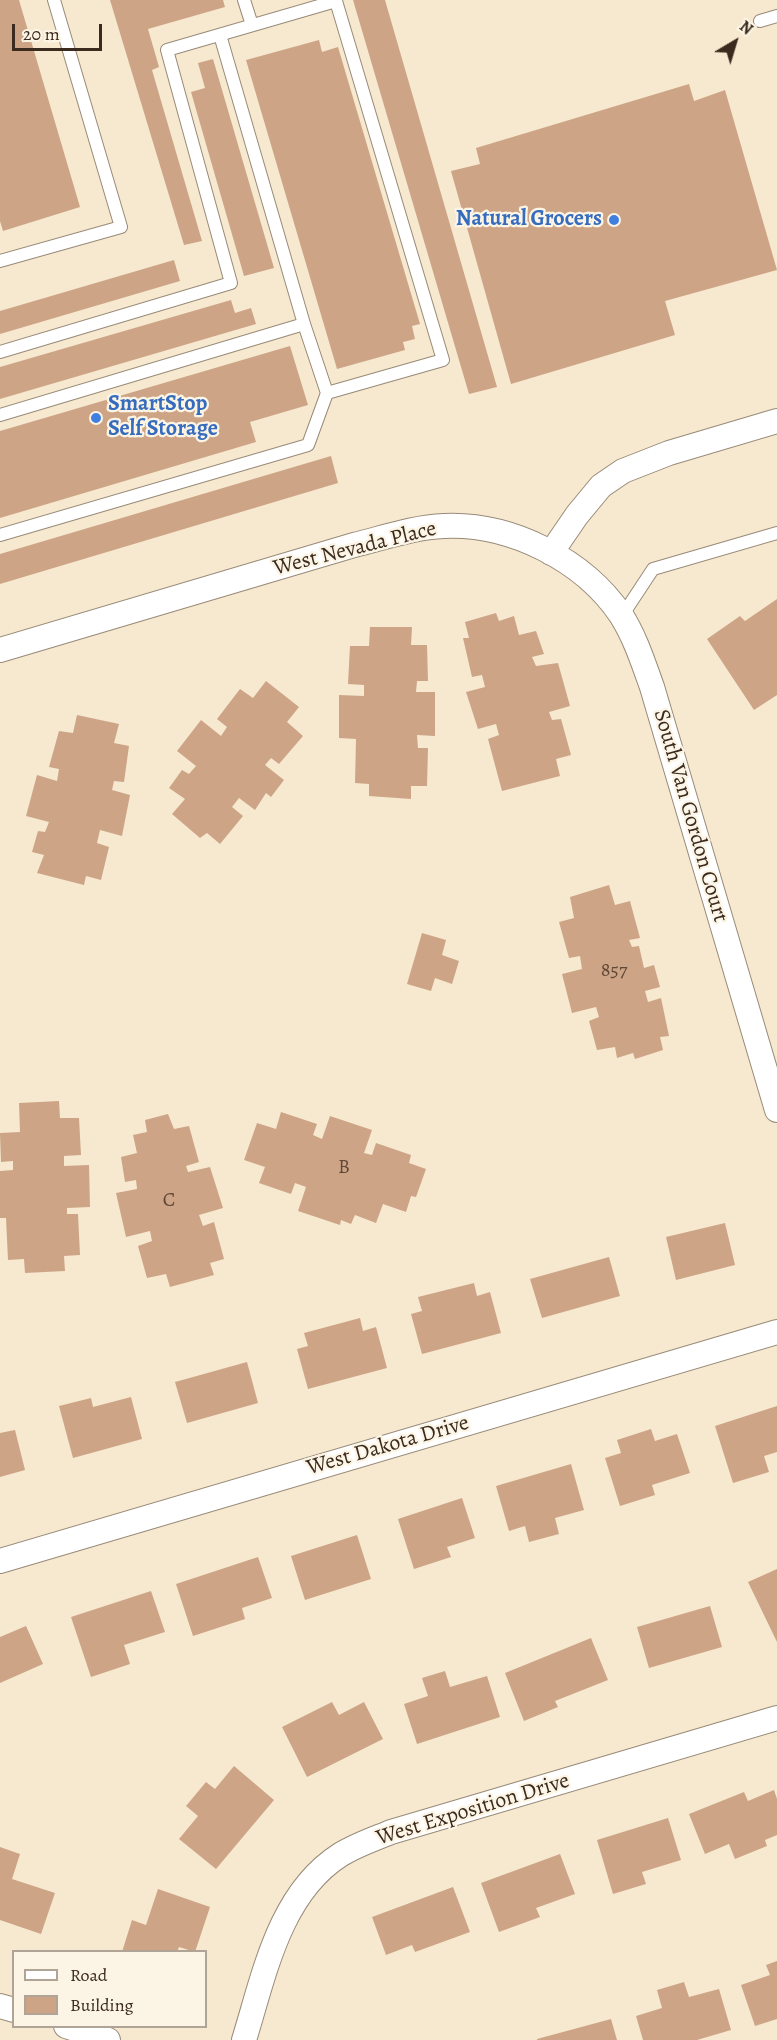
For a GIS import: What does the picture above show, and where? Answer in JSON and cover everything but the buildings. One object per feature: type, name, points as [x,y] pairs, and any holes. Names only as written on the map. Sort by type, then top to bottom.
[{"type":"street","points":[[551,553],[577,514],[601,486],[622,471],[669,453],[777,421]]},
{"type":"street","name":"West Nevada Place","points":[[0,650],[354,545],[409,531],[441,526],[470,525],[522,539],[551,553]]},
{"type":"street","name":"South Van Gordon Court","points":[[551,553],[584,575],[606,595],[622,616],[636,644],[652,687],[777,1110]]},
{"type":"street","name":"West Dakota Drive","points":[[0,1562],[777,1332]]},
{"type":"street","name":"West Exposition Drive","points":[[244,2040],[272,1951],[296,1899],[307,1885],[339,1855],[391,1832],[777,1718]]},
{"type":"street","points":[[72,2028],[108,2040]]},
{"type":"lane","points":[[0,261],[121,227],[54,0]]},
{"type":"lane","points":[[244,0],[252,25]]},
{"type":"lane","points":[[0,352],[231,283],[167,50],[336,1],[443,360],[327,393]]},
{"type":"lane","points":[[760,21],[777,16]]},
{"type":"lane","points":[[0,535],[308,445],[327,393],[304,324],[220,35]]},
{"type":"lane","points":[[0,416],[304,324]]},
{"type":"lane","points":[[622,616],[653,569],[777,533]]},
{"type":"place","name":"Natural Grocers","points":[[614,220]]},
{"type":"place","name":"SmartStop Self Storage","points":[[96,418]]}]
